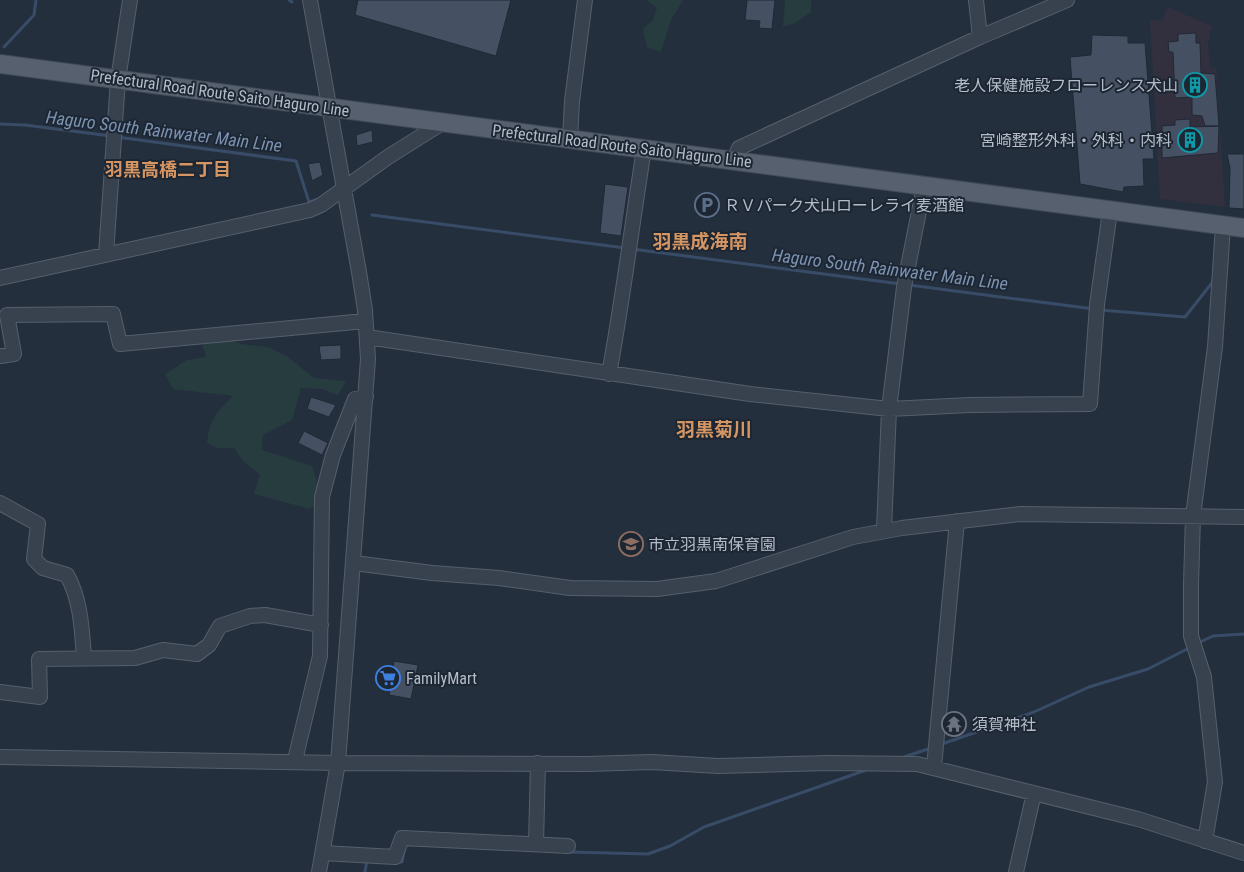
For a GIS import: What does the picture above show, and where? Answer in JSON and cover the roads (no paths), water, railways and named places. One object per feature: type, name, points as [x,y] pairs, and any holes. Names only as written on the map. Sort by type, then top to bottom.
[{"type":"main road","name":"Prefectural Road Route Saito Haguro Line","points":[[0,64],[1244,228]]},
{"type":"street","points":[[106,254],[118,80],[130,0]]},
{"type":"street","points":[[310,0],[366,321],[368,359],[338,763],[319,872]]},
{"type":"street","points":[[570,139],[572,101],[584,0]]},
{"type":"street","points":[[976,0],[980,37]]},
{"type":"street","points":[[733,161],[739,148],[980,37],[1033,7],[1066,0]]},
{"type":"street","points":[[0,278],[310,210],[344,190],[388,157],[442,123]]},
{"type":"street","points":[[609,374],[625,289],[644,149]]},
{"type":"street","points":[[884,530],[889,409],[905,284],[924,186]]},
{"type":"street","points":[[367,337],[750,394],[889,409],[970,405],[1090,404],[1096,310],[1110,211]]},
{"type":"street","points":[[1205,841],[1215,782],[1204,677],[1194,646],[1190,608],[1193,516],[1215,347],[1223,225]]},
{"type":"street","points":[[0,356],[14,354],[7,315],[113,314],[120,344],[366,321]]},
{"type":"street","points":[[295,760],[320,656],[322,497],[333,455],[355,399],[366,397]]},
{"type":"street","points":[[0,503],[38,524],[34,558],[43,568],[66,575],[74,587],[82,622],[84,658]]},
{"type":"street","points":[[354,563],[432,573],[499,578],[570,588],[658,589],[716,581],[853,537],[884,530],[1020,514],[1244,516]]},
{"type":"street","points":[[934,767],[957,521]]},
{"type":"street","points":[[0,692],[40,697],[39,659],[135,658],[163,650],[197,654],[209,645],[220,626],[250,616],[265,615],[321,625]]},
{"type":"street","points":[[0,757],[295,760],[338,763],[651,762],[718,766],[828,763],[934,767],[1138,819],[1244,853]]},
{"type":"street","points":[[536,844],[538,763]]},
{"type":"street","points":[[1016,872],[1034,793]]},
{"type":"street","points":[[323,853],[395,857],[402,838],[568,846]]},
{"type":"waterway","points":[[4,47],[34,15],[36,0]]},
{"type":"waterway","name":"Haguro South Rainwater Main Line","points":[[0,124],[25,125],[111,136]]},
{"type":"waterway","name":"Haguro South Rainwater Main Line","points":[[117,137],[296,161],[309,202],[319,199]]},
{"type":"waterway","name":"Haguro South Rainwater Main Line","points":[[372,215],[625,248]]},
{"type":"waterway","name":"Haguro South Rainwater Main Line","points":[[632,249],[901,284]]},
{"type":"waterway","name":"Haguro South Rainwater Main Line","points":[[1100,310],[1185,317],[1215,279]]},
{"type":"waterway","name":"Haguro South Rainwater Main Line","points":[[909,285],[1094,309]]},
{"type":"waterway","points":[[1196,644],[1213,636],[1244,634]]},
{"type":"waterway","points":[[939,745],[1034,712],[1089,687],[1148,669],[1191,647]]},
{"type":"waterway","points":[[901,758],[931,748]]},
{"type":"waterway","points":[[569,852],[648,854],[670,846],[704,827],[869,769]]},
{"type":"waterway","points":[[396,862],[402,862],[405,847]]},
{"type":"waterway","points":[[365,872],[367,860]]},
{"type":"place","name":"老人保健施設フローレンス犬山","points":[[1195,85]]},
{"type":"place","name":"宮崎整形外科・外科・内科","points":[[1190,140]]},
{"type":"place","name":"ＲＶパーク犬山ローレライ麦酒館","points":[[707,205]]},
{"type":"place","name":"市立羽黒南保育園","points":[[631,544]]},
{"type":"place","name":"FamilyMart","points":[[388,678]]},
{"type":"place","name":"須賀神社","points":[[954,724]]},
{"type":"district","name":"羽黒高橋二丁目","points":[[168,169]]},
{"type":"district","name":"羽黒成海南","points":[[700,241]]},
{"type":"district","name":"羽黒菊川","points":[[714,429]]}]
